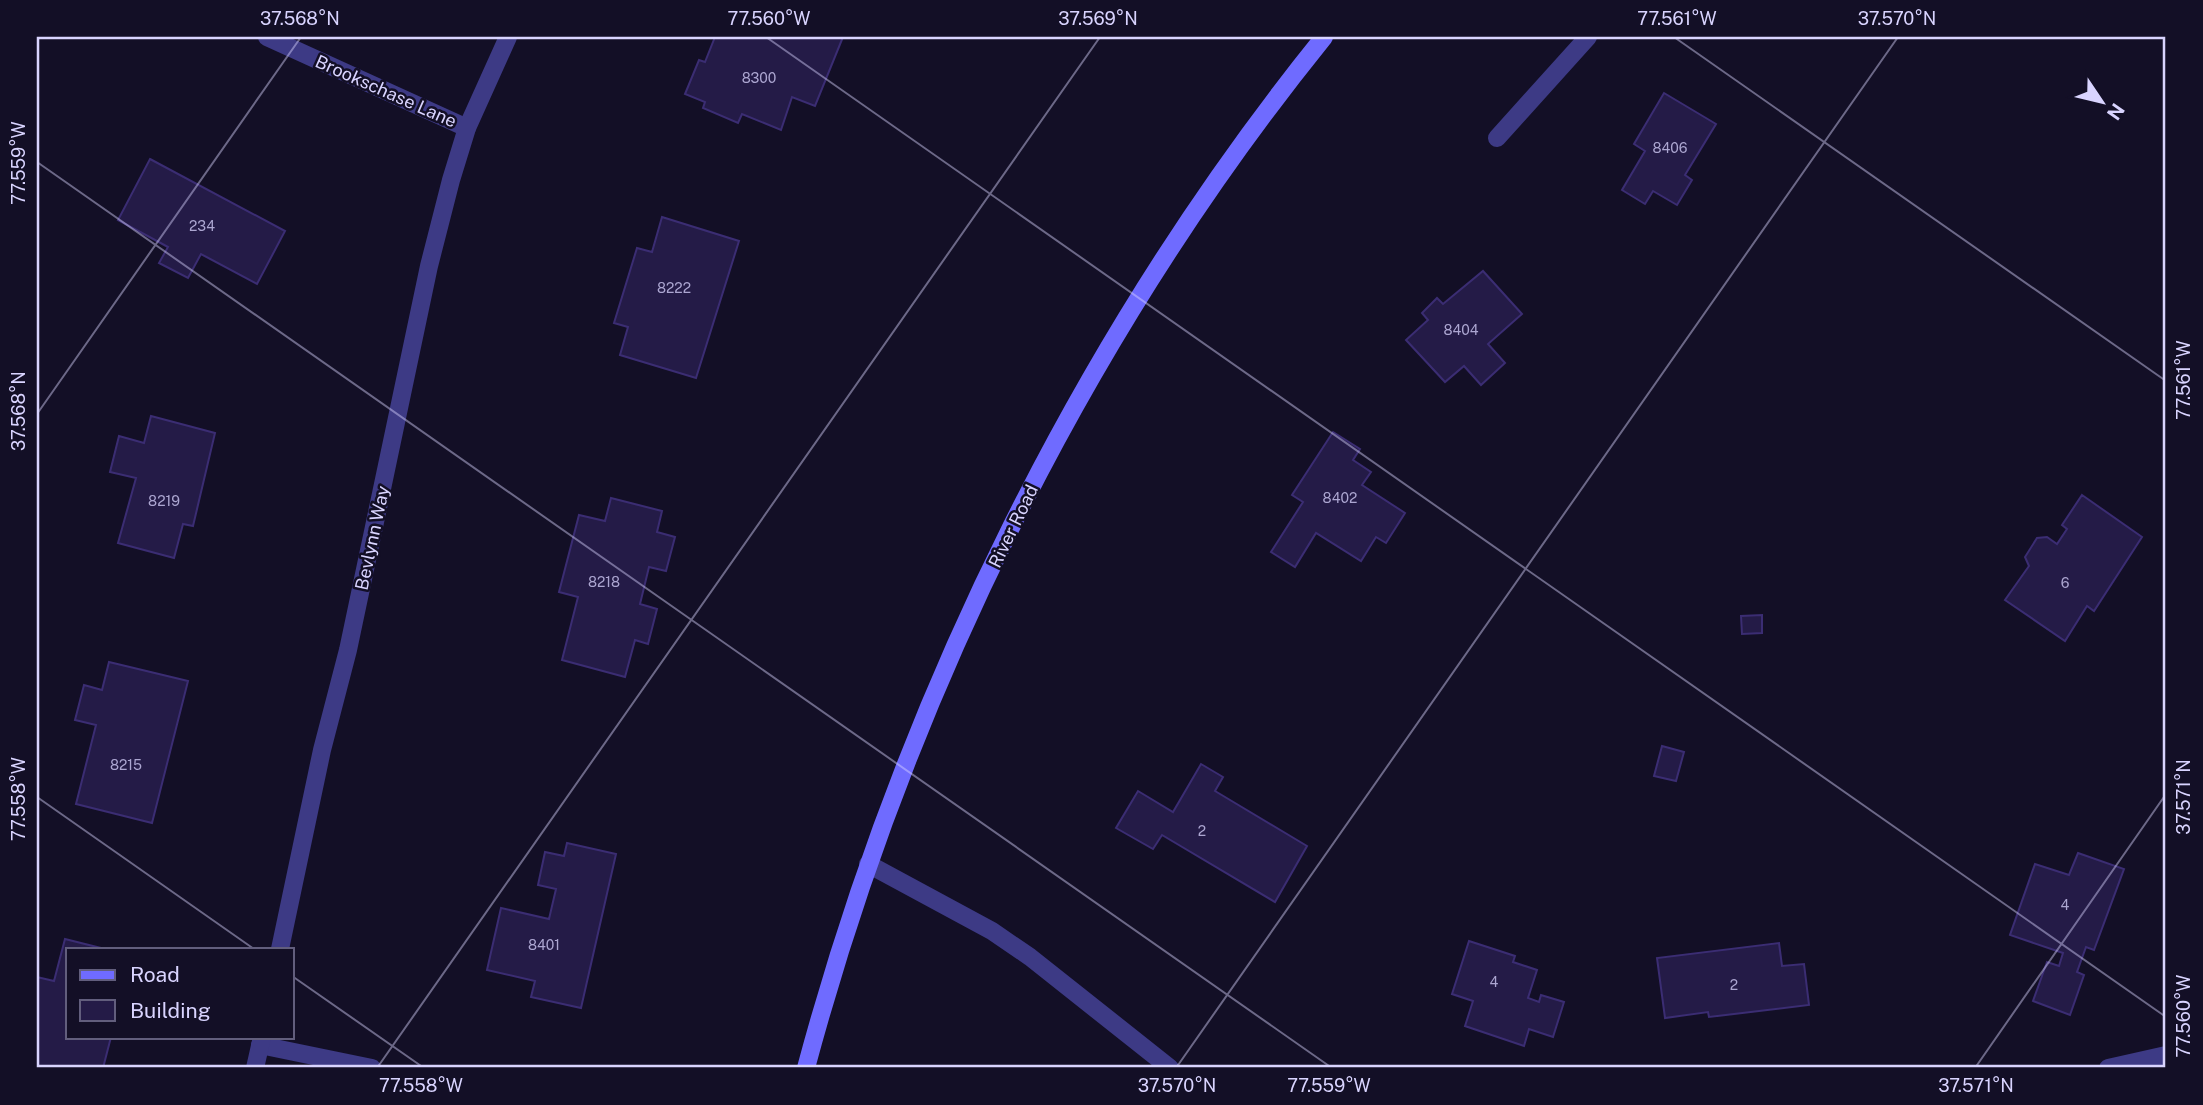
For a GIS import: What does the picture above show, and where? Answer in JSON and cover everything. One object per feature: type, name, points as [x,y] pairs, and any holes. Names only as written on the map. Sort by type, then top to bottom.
[{"type":"main road","name":"River Road","points":[[806,1068],[828,986],[868,864],[919,730],[981,592],[1076,404],[1141,295],[1214,185],[1324,37]]},
{"type":"street","name":"Brookschase Lane","points":[[267,37],[467,128]]},
{"type":"street","name":"Bevlynn Way","points":[[280,948],[323,750],[348,650],[429,266],[467,128],[508,37]]},
{"type":"street","points":[[1497,138],[1588,37]]},
{"type":"street","points":[[868,864],[1001,937],[1170,1068]]},
{"type":"street","points":[[255,1068],[261,1041],[372,1068]]},
{"type":"street","points":[[2109,1068],[2166,1055]]},
{"type":"building","points":[[715,37],[843,37],[815,106],[792,97],[781,130],[742,114],[738,123],[703,108],[705,102],[685,94],[699,60],[705,62]]},
{"type":"building","points":[[1664,93],[1716,124],[1685,175],[1692,180],[1677,205],[1653,191],[1645,204],[1622,190],[1645,151],[1634,144]]},
{"type":"building","points":[[150,159],[285,231],[257,284],[201,254],[188,278],[159,263],[168,247],[118,220]]},
{"type":"building","points":[[662,217],[739,241],[696,378],[620,355],[628,327],[614,323],[637,248],[652,252]]},
{"type":"building","points":[[1483,271],[1522,314],[1488,344],[1505,363],[1481,385],[1464,366],[1445,382],[1406,340],[1428,320],[1422,313],[1437,298],[1443,304]]},
{"type":"building","points":[[151,416],[215,433],[193,526],[183,524],[174,558],[118,543],[136,478],[110,472],[119,436],[144,443]]},
{"type":"building","points":[[1333,432],[1360,449],[1353,460],[1371,472],[1362,485],[1405,513],[1386,543],[1376,537],[1361,561],[1316,533],[1295,567],[1271,552],[1303,502],[1292,495]]},
{"type":"building","points":[[2082,495],[2142,537],[2094,611],[2087,606],[2065,641],[2005,600],[2029,566],[2025,557],[2037,538],[2047,537],[2057,544],[2067,529],[2062,525]]},
{"type":"building","points":[[611,498],[662,511],[657,532],[675,537],[666,571],[649,567],[640,604],[657,609],[648,644],[635,640],[625,677],[562,660],[578,597],[559,592],[579,515],[605,521]]},
{"type":"building","points":[[1762,615],[1762,633],[1742,634],[1741,616]]},
{"type":"building","points":[[109,662],[188,681],[152,823],[76,804],[96,725],[75,720],[84,685],[102,690]]},
{"type":"building","points":[[1662,746],[1684,752],[1676,781],[1654,776]]},
{"type":"building","points":[[1201,764],[1223,777],[1215,791],[1307,846],[1275,902],[1162,835],[1153,849],[1116,828],[1138,791],[1173,812]]},
{"type":"building","points":[[567,843],[616,854],[581,1008],[531,997],[535,981],[487,970],[501,908],[549,919],[556,889],[538,885],[545,852],[564,856]]},
{"type":"building","points":[[2078,853],[2124,869],[2094,950],[2086,947],[2077,972],[2084,975],[2070,1015],[2033,1001],[2047,962],[2059,966],[2063,953],[2010,935],[2035,864],[2069,875]]},
{"type":"building","points":[[65,939],[101,948],[66,948],[66,1038],[111,1038],[103,1068],[37,1068],[37,977],[54,981]]},
{"type":"building","points":[[1469,941],[1515,956],[1513,962],[1537,970],[1528,998],[1539,1002],[1541,995],[1564,1002],[1553,1037],[1529,1029],[1524,1046],[1465,1026],[1473,1001],[1452,994]]},
{"type":"building","points":[[1779,943],[1782,966],[1804,964],[1809,1005],[1709,1017],[1708,1012],[1665,1018],[1657,958]]}]
